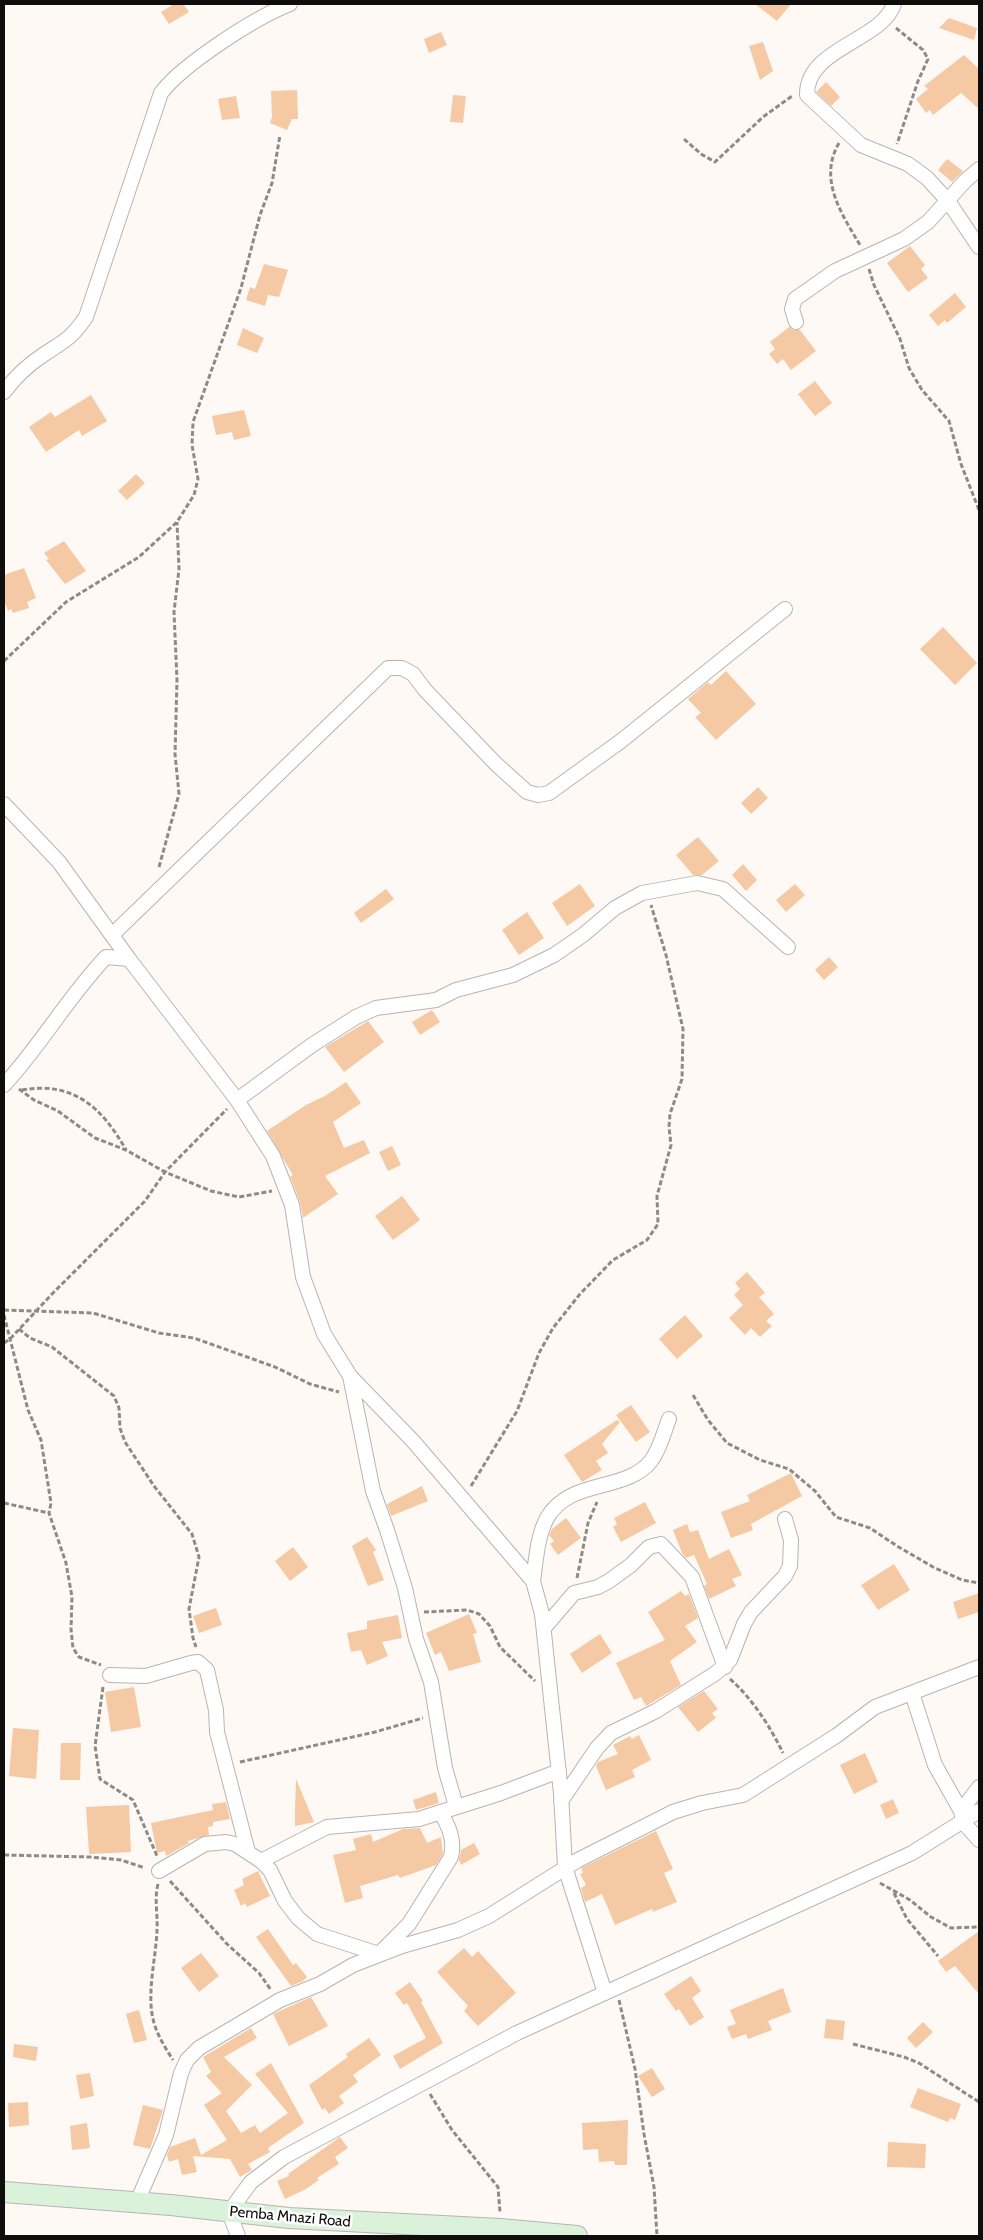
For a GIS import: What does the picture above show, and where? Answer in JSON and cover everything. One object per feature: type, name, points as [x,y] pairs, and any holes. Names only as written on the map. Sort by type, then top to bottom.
[{"type":"main road","name":"Pemba Mnazi Road","points":[[4,2192],[137,2202],[298,2219],[500,2229],[577,2236]]},
{"type":"street","points":[[4,392],[14,378],[36,360],[76,333],[86,317],[156,107],[170,80],[267,12],[290,4]]},
{"type":"street","points":[[894,4],[886,20],[836,52],[811,76],[807,86],[808,95],[861,145],[908,164],[927,178],[948,201],[979,247]]},
{"type":"street","points":[[796,322],[792,309],[795,299],[835,271],[865,255],[904,239],[928,222],[965,181],[979,169]]},
{"type":"street","points":[[112,935],[158,893],[307,744],[388,668],[402,668],[413,674],[425,690],[496,764],[527,792],[538,795],[550,793],[621,741],[785,610]]},
{"type":"street","points":[[4,804],[59,862],[129,959],[237,1100],[273,1156],[288,1192],[295,1218],[303,1277],[324,1334],[350,1376],[414,1441],[533,1581]]},
{"type":"street","points":[[237,1100],[312,1045],[356,1017],[376,1008],[436,1000],[456,990],[513,975],[554,955],[583,935],[615,908],[642,893],[697,884],[723,889],[788,947]]},
{"type":"street","points":[[8,1087],[64,1007],[106,957],[129,959]]},
{"type":"street","points":[[350,1376],[373,1491],[387,1530],[411,1613],[416,1639],[431,1682],[444,1768],[456,1806]]},
{"type":"street","points":[[610,1991],[566,1867],[559,1771],[544,1628],[533,1581],[538,1544],[548,1517],[568,1498],[583,1489],[605,1485],[634,1472],[651,1461],[669,1419]]},
{"type":"street","points":[[561,1801],[596,1748],[611,1733],[656,1711],[720,1670],[730,1660],[739,1633],[747,1618],[785,1576],[790,1566],[791,1540],[785,1519]]},
{"type":"street","points":[[544,1628],[574,1593],[598,1587],[631,1565],[649,1547],[661,1544],[692,1577],[720,1670]]},
{"type":"street","points":[[110,1675],[146,1676],[191,1663],[203,1665],[207,1670],[216,1710],[217,1732],[248,1852]]},
{"type":"street","points":[[137,2202],[166,2135],[180,2073],[187,2060],[199,2048],[280,2000],[320,1984],[353,1965],[379,1954],[458,1930],[489,1916],[566,1867],[673,1812],[702,1803],[744,1795],[799,1761],[875,1707],[979,1667]]},
{"type":"street","points":[[912,1693],[933,1758],[962,1816],[979,1840]]},
{"type":"street","points":[[261,1861],[327,1828],[401,1822],[501,1793],[559,1771]]},
{"type":"street","points":[[962,1816],[979,1787]]},
{"type":"street","points":[[238,2236],[229,2212],[251,2182],[268,2168],[517,2033],[864,1873],[912,1853],[962,1816],[979,1811]]},
{"type":"street","points":[[379,1954],[409,1924],[451,1857],[452,1837],[440,1812]]},
{"type":"street","points":[[160,1873],[205,1844],[226,1842],[248,1852],[270,1870],[285,1901],[298,1918],[317,1934],[379,1954]]},
{"type":"path","points":[[886,20],[923,50],[928,59],[918,81],[899,136],[895,159]]},
{"type":"path","points":[[684,139],[701,154],[715,162],[763,117],[807,86]]},
{"type":"path","points":[[846,131],[834,151],[830,173],[834,198],[865,255],[874,285],[900,339],[909,368],[922,390],[948,421],[961,464],[979,510]]},
{"type":"path","points":[[4,661],[66,602],[139,557],[177,522],[194,495],[198,479],[192,445],[193,422],[241,288],[258,224],[272,183],[280,135]]},
{"type":"path","points":[[158,893],[159,869],[179,794],[175,754],[177,680],[174,612],[179,569],[177,522]]},
{"type":"path","points":[[462,1497],[482,1470],[517,1410],[539,1352],[553,1328],[580,1294],[613,1260],[647,1240],[658,1224],[657,1196],[669,1156],[670,1114],[682,1079],[683,1029],[679,1006],[673,995],[670,970],[656,918],[649,902],[642,893]]},
{"type":"path","points":[[8,1087],[22,1090],[54,1087],[71,1092],[98,1111],[117,1133],[126,1150]]},
{"type":"path","points":[[22,1090],[34,1100],[58,1111],[95,1138],[126,1150],[165,1172],[211,1191],[239,1197],[268,1191],[288,1192]]},
{"type":"path","points":[[4,1342],[146,1201],[165,1172],[237,1100]]},
{"type":"path","points":[[4,1310],[93,1313],[132,1327],[194,1338],[275,1367],[310,1384],[354,1394]]},
{"type":"path","points":[[4,1316],[28,1410],[41,1440],[51,1503],[49,1513],[66,1563],[72,1597],[71,1629],[73,1648],[79,1657],[104,1666],[110,1675],[102,1690],[95,1746],[99,1777],[101,1781],[133,1800],[146,1835],[159,1859],[160,1873],[155,1895],[157,1929],[151,2007],[154,2024],[160,2039],[180,2073]]},
{"type":"path","points":[[19,1329],[30,1338],[52,1347],[114,1396],[119,1408],[120,1428],[125,1442],[154,1486],[192,1534],[199,1557],[189,1609],[193,1638],[203,1665]]},
{"type":"path","points":[[694,1395],[708,1420],[727,1443],[760,1460],[789,1469],[816,1490],[836,1517],[870,1528],[897,1546],[962,1580],[979,1583]]},
{"type":"path","points":[[574,1593],[588,1523],[605,1485]]},
{"type":"path","points":[[4,1503],[49,1513]]},
{"type":"path","points":[[411,1613],[467,1610],[478,1614],[490,1626],[500,1647],[551,1695]]},
{"type":"path","points":[[720,1670],[738,1686],[766,1724],[783,1754],[799,1761]]},
{"type":"path","points":[[226,1765],[357,1736],[403,1722],[436,1715]]},
{"type":"path","points":[[4,1855],[121,1860],[160,1873],[227,1944],[259,1973],[280,2000]]},
{"type":"path","points":[[864,1873],[910,1900],[951,1928],[979,1927]]},
{"type":"path","points":[[894,1892],[907,1919],[938,1956]]},
{"type":"path","points":[[610,1991],[623,2009],[635,2069],[654,2187],[656,2236]]},
{"type":"path","points":[[853,2044],[904,2057],[918,2063],[979,2102]]},
{"type":"path","points":[[422,2084],[441,2109],[452,2130],[498,2187],[500,2229]]},
{"type":"building","points":[[174,4],[183,4],[189,12],[169,24],[161,12]]},
{"type":"building","points":[[755,4],[791,4],[777,21]]},
{"type":"building","points":[[949,18],[977,28],[974,40],[939,28]]},
{"type":"building","points":[[441,32],[447,45],[429,53],[424,39]]},
{"type":"building","points":[[763,42],[773,71],[760,80],[749,46]]},
{"type":"building","points":[[964,55],[979,69],[979,109],[961,93],[933,115],[930,110],[926,113],[916,99],[928,89],[924,86]]},
{"type":"building","points":[[826,82],[840,97],[831,106],[816,92]]},
{"type":"building","points":[[297,90],[298,119],[292,119],[287,130],[270,123],[272,117],[271,91]]},
{"type":"building","points":[[453,95],[466,96],[463,123],[450,122]]},
{"type":"building","points":[[236,96],[240,118],[222,120],[218,99]]},
{"type":"building","points":[[947,159],[963,171],[952,182],[938,170]]},
{"type":"building","points":[[910,246],[925,265],[921,269],[928,278],[908,292],[887,263]]},
{"type":"building","points":[[264,264],[288,270],[279,297],[268,295],[265,306],[246,300],[250,287],[255,289]]},
{"type":"building","points":[[955,293],[966,307],[947,323],[945,320],[938,326],[929,315]]},
{"type":"building","points":[[789,327],[794,330],[800,330],[816,351],[791,370],[783,359],[777,364],[769,354],[775,349],[770,342]]},
{"type":"building","points":[[243,328],[264,338],[257,353],[237,345]]},
{"type":"building","points":[[815,381],[832,403],[815,416],[798,394]]},
{"type":"building","points":[[91,395],[107,421],[82,436],[79,430],[46,452],[29,427],[51,412],[55,417]]},
{"type":"building","points":[[244,410],[251,436],[234,440],[232,432],[216,435],[212,416]]},
{"type":"building","points":[[136,474],[145,483],[127,500],[118,491]]},
{"type":"building","points":[[64,541],[86,571],[65,584],[46,560],[49,559],[44,553]]},
{"type":"building","points":[[24,568],[36,598],[27,602],[29,608],[13,613],[11,609],[8,611],[4,600],[4,575]]},
{"type":"building","points":[[943,627],[977,663],[955,685],[920,649]]},
{"type":"building","points":[[726,671],[756,704],[716,740],[695,717],[701,713],[688,699],[708,682],[711,685]]},
{"type":"building","points":[[758,787],[768,798],[751,814],[741,803]]},
{"type":"building","points":[[698,837],[719,861],[702,875],[693,875],[676,855]]},
{"type":"building","points":[[743,864],[757,880],[746,891],[732,875]]},
{"type":"building","points":[[580,884],[595,906],[567,926],[552,903]]},
{"type":"building","points":[[795,884],[805,895],[786,912],[776,900]]},
{"type":"building","points":[[386,889],[394,899],[361,923],[354,913]]},
{"type":"building","points":[[527,912],[544,938],[519,955],[502,930]]},
{"type":"building","points":[[829,957],[838,967],[824,980],[815,970]]},
{"type":"building","points":[[432,1010],[440,1022],[420,1035],[412,1022]]},
{"type":"building","points":[[368,1021],[384,1042],[344,1072],[325,1047]]},
{"type":"building","points":[[346,1082],[361,1103],[333,1122],[344,1148],[364,1140],[370,1153],[325,1176],[338,1194],[303,1218],[300,1202],[290,1176],[293,1175],[267,1131],[306,1105],[325,1096]]},
{"type":"building","points":[[392,1146],[401,1165],[388,1171],[379,1152]]},
{"type":"building","points":[[402,1196],[420,1220],[393,1240],[375,1216]]},
{"type":"building","points":[[747,1272],[765,1293],[759,1297],[774,1314],[766,1321],[772,1326],[760,1337],[751,1328],[745,1335],[729,1318],[743,1305],[734,1295],[740,1289],[735,1283]]},
{"type":"building","points":[[685,1315],[703,1336],[677,1359],[659,1339]]},
{"type":"building","points":[[631,1405],[650,1432],[636,1442],[616,1415]]},
{"type":"building","points":[[617,1420],[620,1422],[602,1444],[608,1453],[596,1461],[602,1470],[582,1482],[564,1455]]},
{"type":"building","points":[[791,1473],[802,1496],[751,1524],[753,1530],[731,1538],[721,1512],[750,1501],[747,1495]]},
{"type":"building","points":[[422,1486],[428,1501],[391,1516],[387,1504]]},
{"type":"building","points":[[645,1502],[656,1523],[621,1542],[613,1527],[617,1524],[614,1518]]},
{"type":"building","points":[[566,1518],[581,1538],[558,1555],[550,1544],[554,1541],[549,1535],[552,1529]]},
{"type":"building","points":[[687,1524],[690,1532],[698,1530],[709,1559],[729,1549],[742,1575],[732,1579],[736,1586],[709,1599],[704,1586],[707,1584],[694,1555],[686,1558],[682,1553],[673,1530]]},
{"type":"building","points":[[367,1537],[376,1550],[373,1552],[384,1580],[368,1586],[352,1546]]},
{"type":"building","points":[[293,1547],[308,1567],[290,1581],[275,1561]]},
{"type":"building","points":[[894,1564],[910,1590],[878,1610],[861,1585]]},
{"type":"building","points":[[681,1591],[685,1596],[689,1594],[698,1618],[685,1626],[697,1642],[670,1661],[681,1685],[646,1706],[641,1697],[634,1700],[616,1663],[665,1640],[648,1612]]},
{"type":"building","points":[[979,1593],[979,1612],[958,1619],[953,1602]]},
{"type":"building","points":[[216,1608],[222,1625],[199,1633],[193,1616]]},
{"type":"building","points":[[469,1614],[477,1633],[473,1634],[481,1662],[449,1671],[441,1652],[435,1655],[426,1633]]},
{"type":"building","points":[[398,1615],[402,1638],[382,1642],[388,1656],[367,1665],[361,1650],[351,1652],[347,1633],[367,1629],[367,1621]]},
{"type":"building","points":[[600,1634],[612,1653],[582,1673],[570,1654]]},
{"type":"building","points":[[134,1687],[141,1727],[111,1732],[105,1692]]},
{"type":"building","points":[[704,1691],[718,1709],[712,1713],[716,1718],[698,1732],[678,1707]]},
{"type":"building","points":[[13,1728],[39,1730],[36,1779],[9,1776]]},
{"type":"building","points":[[639,1735],[651,1760],[632,1770],[635,1777],[606,1790],[596,1766],[598,1762],[618,1754],[613,1745],[630,1736],[632,1739]]},
{"type":"building","points":[[61,1743],[81,1743],[80,1780],[60,1780]]},
{"type":"building","points":[[865,1753],[878,1782],[854,1794],[840,1765]]},
{"type":"building","points":[[296,1779],[314,1822],[295,1826],[295,1812]]},
{"type":"building","points":[[436,1792],[439,1803],[416,1810],[413,1800]]},
{"type":"building","points":[[893,1799],[899,1813],[886,1819],[880,1805]]},
{"type":"building","points":[[226,1802],[230,1819],[213,1822],[213,1826],[208,1827],[209,1835],[188,1841],[189,1843],[166,1856],[165,1851],[157,1853],[151,1823],[213,1810],[212,1804]]},
{"type":"building","points":[[129,1805],[131,1852],[89,1854],[86,1807]]},
{"type":"building","points":[[420,1828],[427,1843],[441,1837],[443,1854],[436,1865],[400,1878],[398,1875],[360,1886],[363,1898],[345,1903],[333,1855],[356,1850],[353,1839],[371,1834],[373,1842],[403,1829]]},
{"type":"building","points":[[656,1831],[673,1869],[664,1873],[677,1902],[653,1912],[652,1909],[615,1925],[602,1894],[585,1902],[581,1888],[586,1885],[580,1874],[583,1873],[581,1868]]},
{"type":"building","points":[[474,1843],[480,1854],[461,1865],[459,1860],[461,1850]]},
{"type":"building","points":[[258,1871],[270,1896],[247,1907],[245,1903],[241,1906],[234,1890],[244,1885],[242,1879]]},
{"type":"building","points":[[268,1929],[293,1965],[296,1963],[307,1977],[303,1981],[291,1986],[256,1937]]},
{"type":"building","points":[[979,1931],[979,1994],[955,1966],[946,1972],[938,1961]]},
{"type":"building","points":[[464,1948],[472,1957],[478,1951],[516,1993],[478,2026],[464,2011],[468,2006],[437,1972]]},
{"type":"building","points":[[201,1953],[219,1976],[199,1992],[181,1968]]},
{"type":"building","points":[[691,1976],[701,1991],[692,1998],[704,2017],[690,2026],[679,2009],[676,2011],[664,1994]]},
{"type":"building","points":[[410,1982],[423,2001],[421,2002],[443,2043],[400,2069],[393,2056],[426,2038],[407,2003],[404,2005],[395,1993]]},
{"type":"building","points":[[783,1988],[791,2012],[768,2021],[772,2030],[748,2039],[746,2034],[732,2039],[727,2027],[736,2024],[730,2010]]},
{"type":"building","points":[[311,1997],[328,2026],[289,2046],[273,2014]]},
{"type":"building","points":[[139,2010],[147,2040],[134,2043],[126,2014]]},
{"type":"building","points":[[826,2019],[845,2021],[843,2040],[824,2038]]},
{"type":"building","points":[[923,2022],[933,2032],[916,2048],[907,2038]]},
{"type":"building","points":[[251,2028],[257,2038],[224,2057],[252,2085],[226,2111],[241,2133],[255,2125],[260,2133],[288,2113],[255,2074],[271,2063],[304,2123],[268,2148],[270,2152],[248,2164],[252,2170],[240,2177],[230,2159],[193,2156],[197,2172],[182,2175],[178,2159],[169,2162],[167,2155],[170,2147],[195,2138],[201,2155],[227,2140],[204,2105],[222,2093],[206,2076],[211,2072],[203,2057]]},
{"type":"building","points":[[369,2038],[381,2055],[353,2075],[358,2082],[339,2096],[344,2103],[329,2114],[325,2108],[322,2110],[309,2085],[348,2057],[346,2054]]},
{"type":"building","points":[[14,2044],[38,2047],[36,2061],[13,2057]]},
{"type":"building","points":[[652,2068],[665,2089],[652,2097],[638,2076]]},
{"type":"building","points":[[90,2073],[94,2096],[80,2099],[76,2075]]},
{"type":"building","points":[[918,2088],[961,2104],[955,2120],[950,2118],[948,2122],[910,2107]]},
{"type":"building","points":[[28,2102],[29,2125],[9,2127],[8,2103]]},
{"type":"building","points":[[143,2105],[163,2110],[150,2149],[133,2145]]},
{"type":"building","points":[[628,2120],[627,2165],[615,2165],[614,2161],[599,2162],[598,2149],[583,2150],[582,2123]]},
{"type":"building","points":[[87,2123],[90,2148],[72,2150],[70,2126]]},
{"type":"building","points":[[340,2137],[348,2148],[335,2157],[339,2164],[317,2178],[319,2180],[306,2189],[285,2199],[277,2181],[289,2176],[288,2174]]},
{"type":"building","points":[[888,2142],[926,2144],[925,2168],[887,2167]]}]
